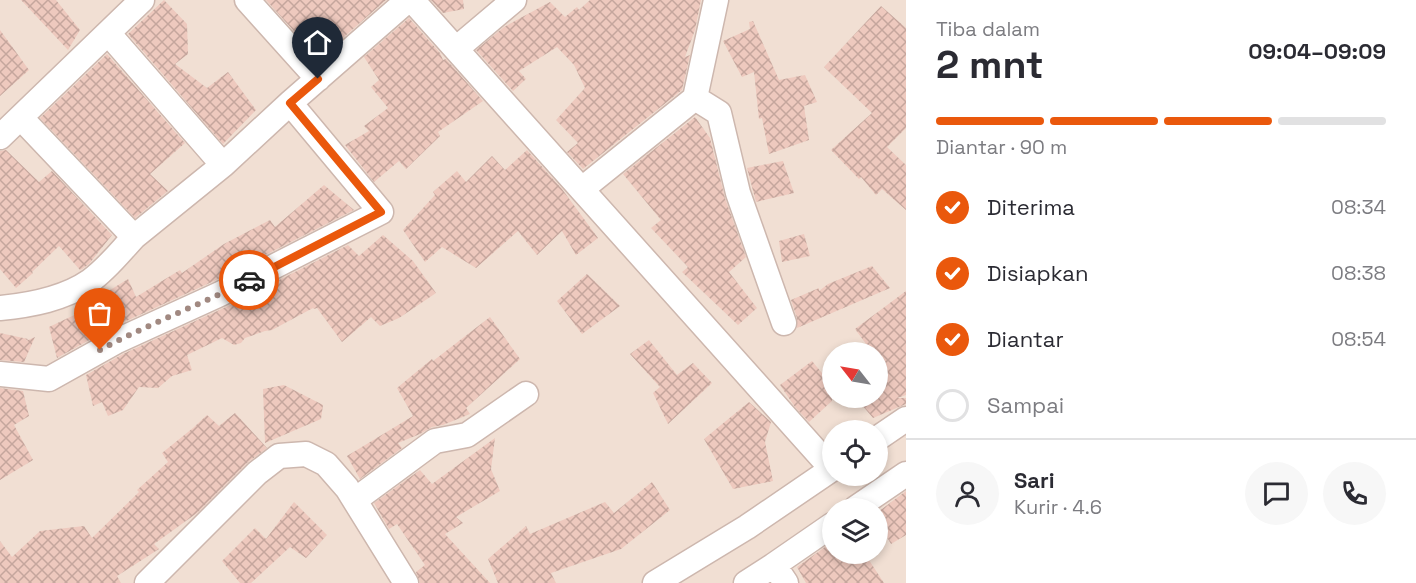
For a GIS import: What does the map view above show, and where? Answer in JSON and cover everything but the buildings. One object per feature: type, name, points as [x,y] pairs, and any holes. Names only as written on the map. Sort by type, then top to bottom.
[{"type":"street","points":[[0,137],[142,0]]},
{"type":"street","points":[[247,0],[318,79]]},
{"type":"street","points":[[0,308],[42,302],[89,282],[111,263],[134,237],[223,165],[290,103],[410,0],[822,458]]},
{"type":"street","points":[[456,49],[514,0]]},
{"type":"street","points":[[582,189],[695,98],[716,0]]},
{"type":"street","points":[[108,33],[223,165]]},
{"type":"street","points":[[695,98],[719,113],[738,193],[784,323]]},
{"type":"street","points":[[0,375],[49,378],[117,341],[220,294],[381,212],[290,103]]},
{"type":"street","points":[[21,118],[134,237]]},
{"type":"street","points":[[355,500],[435,441],[467,435],[526,394]]},
{"type":"street","points":[[888,431],[906,419]]},
{"type":"street","points":[[147,583],[257,473],[279,456],[306,454],[326,464],[348,488],[406,583]]},
{"type":"street","points":[[871,498],[906,474]]},
{"type":"street","points":[[655,583],[747,527],[822,476]]},
{"type":"street","points":[[746,583],[780,574],[822,534]]},
{"type":"shaded area","points":[[0,0],[906,0],[906,583],[0,583]]},
{"type":"way so far","points":[[100,350],[249,280]]},
{"type":"route","points":[[249,280],[381,212],[290,103],[318,79]]}]
